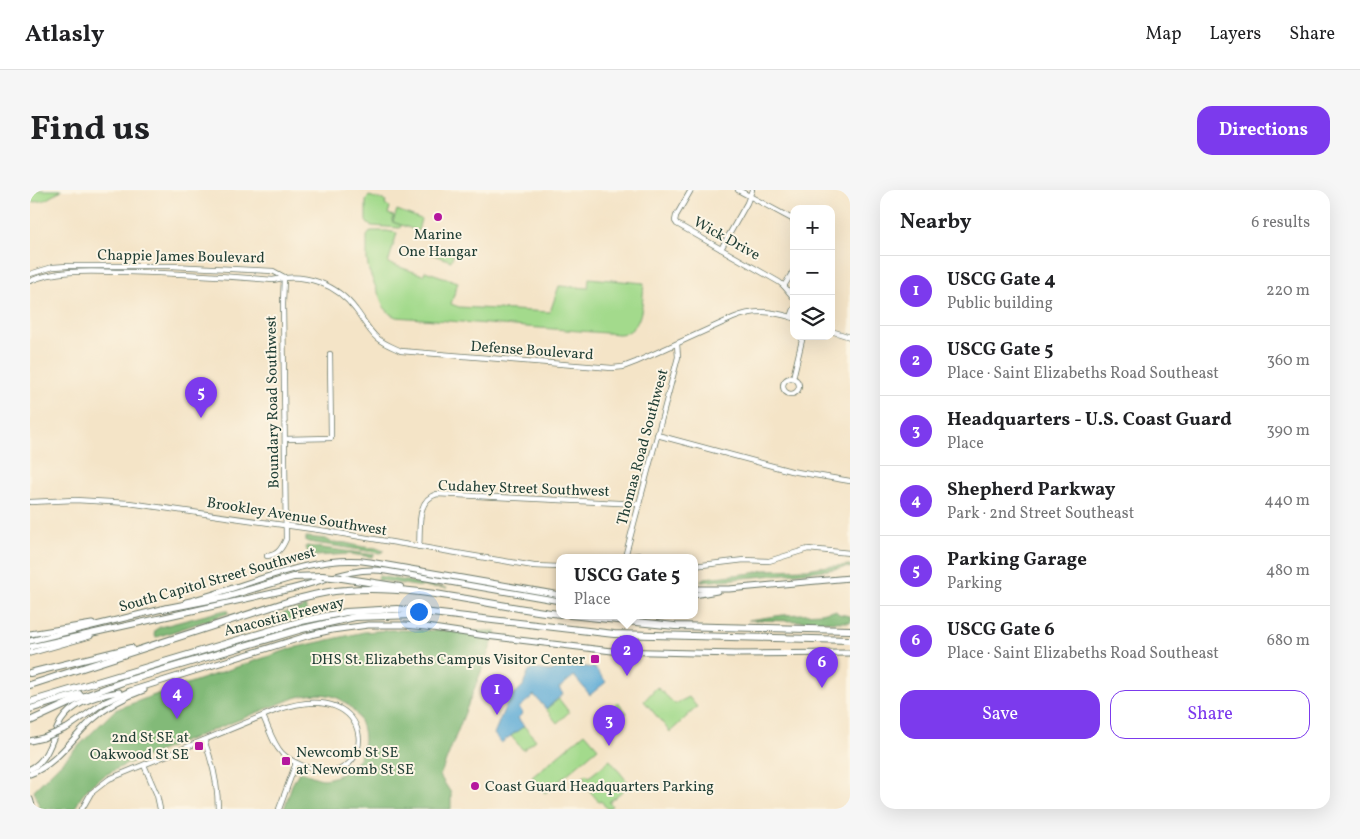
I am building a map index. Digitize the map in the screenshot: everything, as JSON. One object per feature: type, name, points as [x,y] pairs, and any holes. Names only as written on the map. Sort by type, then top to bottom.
[{"type":"highway","points":[[163,609],[226,597],[293,577],[322,576],[556,612]]},
{"type":"highway","name":"Anacostia Freeway","points":[[30,686],[296,599],[347,590],[376,589],[413,592],[556,612]]},
{"type":"highway","name":"Anacostia Freeway","points":[[30,702],[288,625],[332,615],[368,610],[397,609],[614,634],[850,640]]},
{"type":"highway","points":[[30,709],[283,634],[334,621],[363,616],[396,614],[471,618]]},
{"type":"highway","points":[[609,619],[675,626],[850,630]]},
{"type":"highway","points":[[30,673],[178,637]]},
{"type":"highway","points":[[30,721],[82,697],[123,682]]},
{"type":"main road","name":"South Capitol Street Southwest","points":[[30,641],[163,609],[303,566],[340,560],[370,562],[556,594]]},
{"type":"main road","points":[[30,647],[297,588],[350,572],[366,570],[386,571],[556,600]]},
{"type":"main road","points":[[698,594],[730,589],[850,578]]},
{"type":"main road","points":[[698,589],[730,589]]},
{"type":"main road","points":[[30,634],[105,622]]},
{"type":"main road","points":[[30,769],[44,757],[61,721],[73,708],[94,699],[130,691],[304,637],[354,627],[382,624],[412,625],[612,651],[736,654],[850,653]]},
{"type":"main road","points":[[30,653],[95,635],[116,627]]},
{"type":"main road","points":[[30,774],[48,764],[108,707],[172,678]]},
{"type":"main road","points":[[30,741],[67,728],[103,703],[130,691]]},
{"type":"main road","points":[[30,799],[33,809]]},
{"type":"street","name":"Wick Drive","points":[[691,190],[675,221],[680,226],[784,286],[792,295]]},
{"type":"street","points":[[738,190],[790,218]]},
{"type":"street","points":[[720,249],[747,203],[752,190]]},
{"type":"street","name":"Chappie James Boulevard","points":[[30,274],[53,267],[171,266],[274,271],[284,277]]},
{"type":"street","name":"Chappie James Boulevard","points":[[30,281],[55,272],[188,274],[273,280],[284,277]]},
{"type":"street","points":[[784,286],[790,276]]},
{"type":"street","name":"Defense Boulevard","points":[[284,277],[311,280],[335,290],[352,305],[370,331],[379,340],[408,353],[614,368],[636,362],[748,312],[765,311],[790,317]]},
{"type":"street","name":"Boundary Road Southwest","points":[[268,556],[283,548],[286,539],[284,277]]},
{"type":"street","points":[[835,331],[850,337]]},
{"type":"street","points":[[793,378],[803,340]]},
{"type":"street","name":"Thomas Road Southwest","points":[[625,554],[678,357],[677,344]]},
{"type":"street","points":[[285,439],[331,438],[330,354]]},
{"type":"street","points":[[657,435],[791,471],[850,481]]},
{"type":"street","name":"Cudahey Street Southwest","points":[[419,547],[422,507],[427,499],[437,494],[639,504]]},
{"type":"street","name":"Brookley Avenue Southwest","points":[[30,502],[67,500],[120,502],[326,531],[528,565],[556,567]]},
{"type":"street","points":[[698,566],[744,560],[768,561],[808,549],[850,553]]},
{"type":"street","points":[[82,809],[87,798],[99,785],[109,779],[263,716],[298,704],[322,703],[333,705],[348,714],[357,728],[359,743],[353,758],[345,767],[329,772],[314,769],[287,759],[280,752],[263,716]]},
{"type":"street","points":[[204,740],[214,768],[218,790],[218,809]]},
{"type":"street","points":[[279,809],[296,763]]},
{"type":"street","points":[[144,765],[157,796],[160,809]]},
{"type":"green space","points":[[30,190],[62,190],[45,200],[30,203]]},
{"type":"green space","points":[[369,196],[386,201],[385,205],[390,207],[388,214],[394,216],[392,222],[401,225],[400,228],[368,224],[366,221],[366,201]]},
{"type":"green space","points":[[397,210],[421,219],[418,231],[393,222]]},
{"type":"green space","points":[[371,231],[397,233],[388,263],[423,275],[425,271],[458,282],[451,304],[459,307],[550,312],[559,286],[588,288],[589,278],[644,283],[640,315],[633,328],[619,334],[396,317],[390,314],[384,307],[369,271],[367,236]]},
{"type":"green space","points":[[434,246],[454,253],[451,261],[431,254]]},
{"type":"green space","points":[[306,537],[326,539],[331,542],[376,548],[384,551],[380,553],[309,542],[306,541]]},
{"type":"green space","points":[[305,547],[375,555],[372,557],[350,554],[315,556],[310,555]]},
{"type":"green space","points":[[850,565],[850,568],[700,581],[704,578],[753,573],[764,570],[808,569]]},
{"type":"green space","points":[[379,576],[447,588],[416,586],[378,580]]},
{"type":"green space","points":[[304,606],[306,611],[303,616],[268,627],[264,624],[265,621],[296,609],[301,609]]},
{"type":"green space","points":[[228,610],[229,613],[157,637],[154,636],[155,630],[160,627]]},
{"type":"green space","points":[[830,611],[850,616],[850,622],[748,620],[783,615]]},
{"type":"green space","points":[[391,630],[497,631],[440,776],[451,793],[451,809],[284,809],[292,785],[299,772],[322,779],[332,777],[343,773],[354,764],[361,754],[364,742],[363,730],[351,707],[341,700],[320,694],[294,698],[127,764],[96,781],[84,793],[75,809],[40,809],[34,790],[115,710],[293,648],[364,632]]},
{"type":"green space","points":[[657,687],[675,704],[689,697],[697,707],[670,732],[644,701]]},
{"type":"green space","points":[[559,699],[569,712],[557,723],[546,709]]},
{"type":"green space","points":[[618,702],[627,713],[606,730],[597,720]]},
{"type":"green space","points":[[524,726],[536,740],[523,750],[511,736]]},
{"type":"green space","points":[[585,733],[598,748],[545,793],[532,777]]},
{"type":"green space","points":[[610,760],[630,785],[609,802],[612,806],[607,809],[583,783],[586,781],[583,777],[586,774],[589,777]]},
{"type":"water","points":[[567,665],[595,668],[606,682],[590,695],[574,676],[559,688],[563,694],[546,709],[534,695],[519,708],[523,713],[518,718],[524,726],[501,743],[494,734],[505,707],[511,697],[523,686],[528,672],[534,669],[550,671]]},
{"type":"place","name":"Marine One Hangar","points":[[438,217]]},
{"type":"place","name":"Parking Garage","points":[[201,418]]},
{"type":"place","name":"DHS St. Elizabeths Campus Visitor Center","points":[[595,659]]},
{"type":"place","name":"USCG Gate 5","points":[[627,676]]},
{"type":"place","name":"USCG Gate 6","points":[[822,688]]},
{"type":"place","name":"USCG Gate 4","points":[[497,715]]},
{"type":"place","name":"Shepherd Parkway","points":[[177,719]]},
{"type":"place","name":"2nd St SE at Oakwood St SE","points":[[199,746]]},
{"type":"place","name":"Headquarters - U.S. Coast Guard","points":[[609,746]]},
{"type":"place","name":"Newcomb St SE at Newcomb St SE","points":[[286,761]]},
{"type":"place","name":"Coast Guard Headquarters Parking","points":[[475,786]]}]
